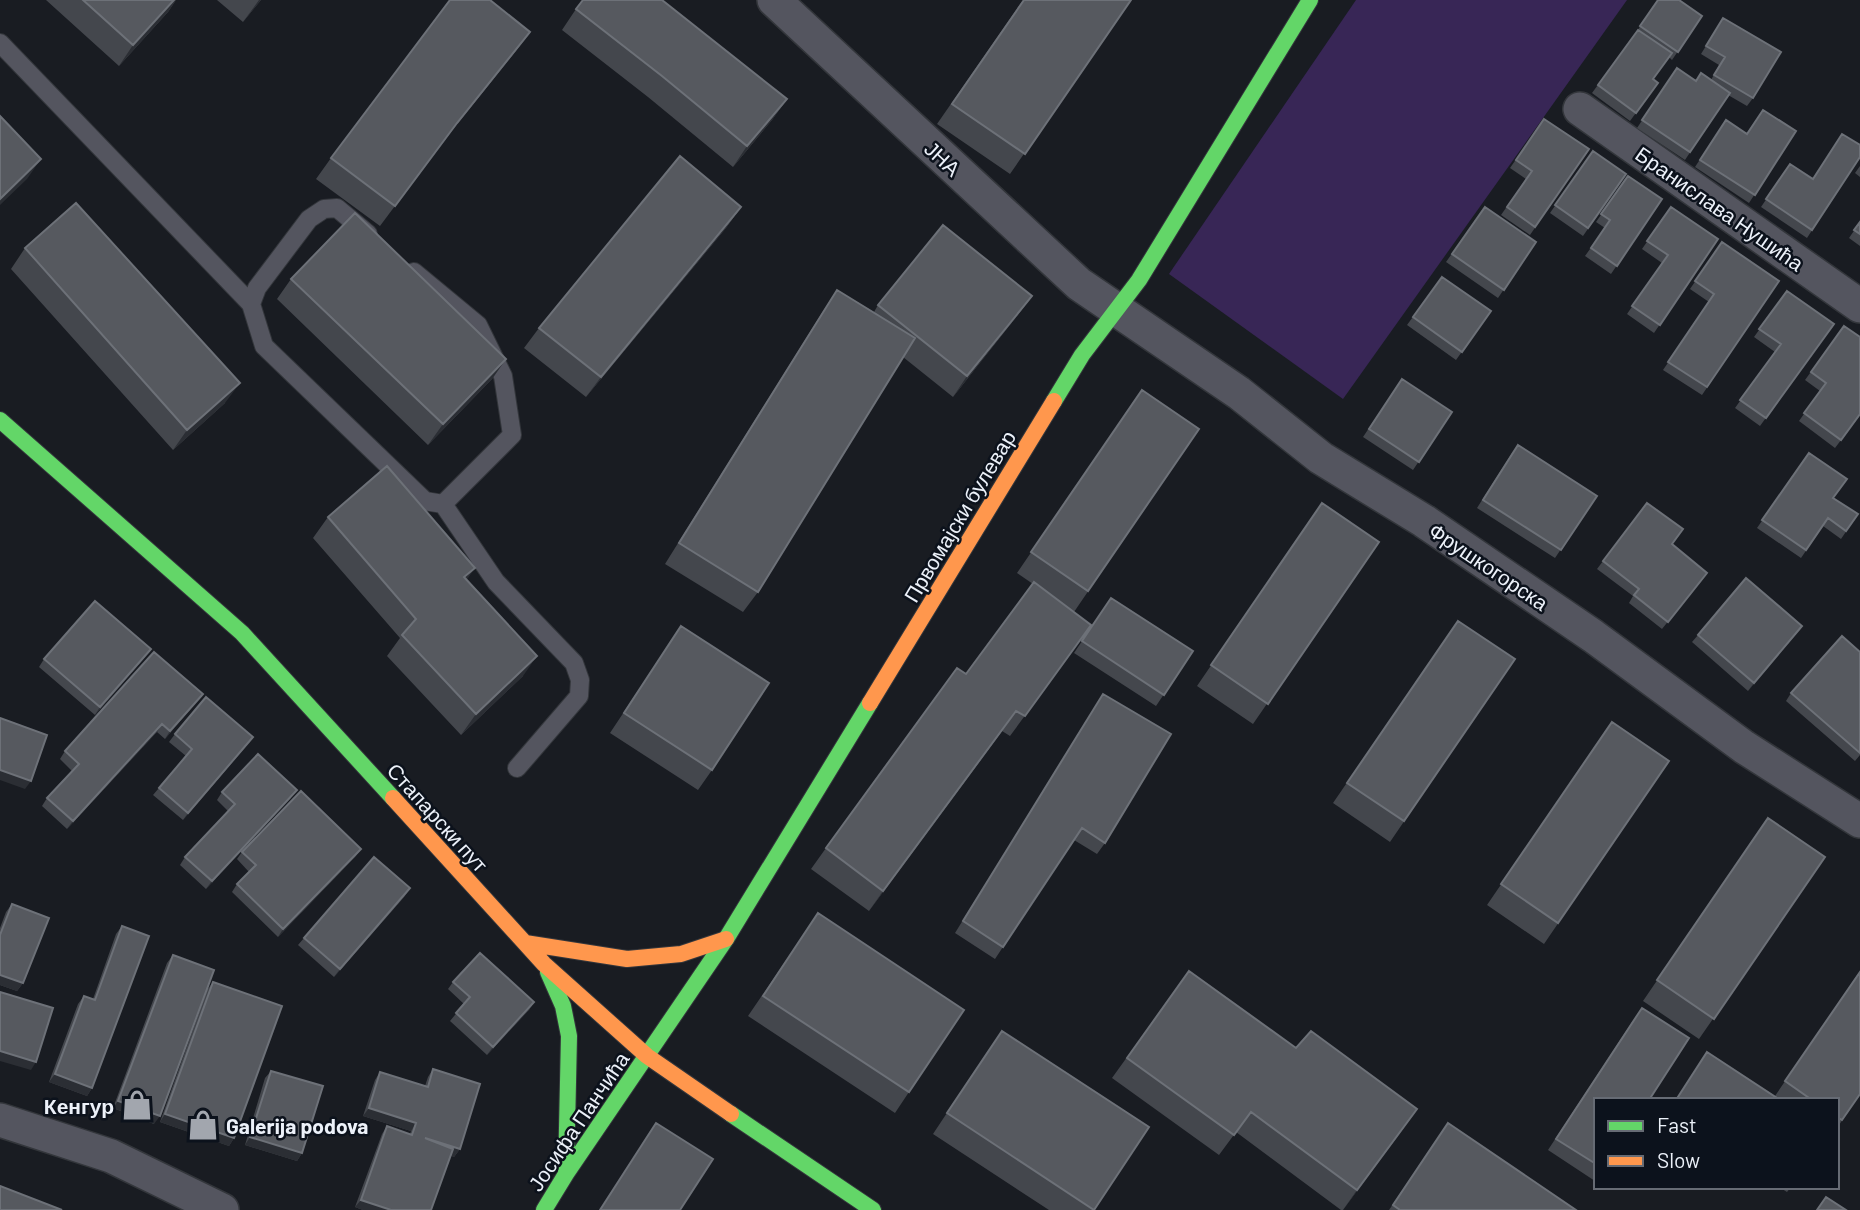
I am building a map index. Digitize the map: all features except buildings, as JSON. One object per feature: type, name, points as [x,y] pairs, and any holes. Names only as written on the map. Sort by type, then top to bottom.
[{"type":"main road","name":"Првомајски булевар","points":[[647,1056],[726,939],[1082,355],[1139,280],[1310,0]]},
{"type":"main road","name":"Стапарски пут","points":[[4,432],[242,633],[544,964],[647,1056],[873,1210]]},
{"type":"main road","points":[[525,943],[627,959],[681,954],[726,939]]},
{"type":"main road","points":[[544,964],[564,1006],[569,1035],[566,1174]]},
{"type":"main road","name":"Јосифа Панчића","points":[[544,1210],[647,1056]]},
{"type":"street","name":"ЈНА","points":[[774,0],[809,12],[1079,284],[1117,310]]},
{"type":"street","name":"Бранислава Нушића","points":[[1580,109],[1860,306]]},
{"type":"street","name":"Фрушкогорска","points":[[1117,310],[1239,393],[1321,458],[1424,521],[1593,636],[1744,747],[1860,821]]},
{"type":"street","points":[[0,1120],[111,1156],[222,1210]]},
{"type":"lane","points":[[0,43],[251,304],[264,346],[425,501],[443,504],[496,582],[573,663],[580,680],[579,696],[517,768]]},
{"type":"lane","points":[[251,304],[257,288],[309,219],[324,209],[337,208],[377,242]]},
{"type":"lane","points":[[397,258],[478,325],[503,376],[512,435],[443,504]]},
{"type":"shaded area","points":[[1356,0],[1627,0],[1343,399],[1169,274]]},
{"type":"traffic: fast","points":[[1054,401],[1082,355],[1139,280],[1310,0]]},
{"type":"traffic: fast","points":[[0,420],[242,633],[393,798]]},
{"type":"traffic: fast","points":[[544,1210],[726,939],[870,703]]},
{"type":"traffic: fast","points":[[548,972],[563,1006],[569,1036],[566,1174]]},
{"type":"traffic: fast","points":[[731,1114],[873,1210]]},
{"type":"traffic: slow","points":[[870,703],[1054,401]]},
{"type":"traffic: slow","points":[[393,798],[544,964],[647,1056],[731,1114]]},
{"type":"traffic: slow","points":[[525,943],[627,959],[681,954],[726,939]]},
{"type":"place","name":"Кенгур","points":[[137,1105]]},
{"type":"place","name":"Galerija podova","points":[[203,1125]]}]
